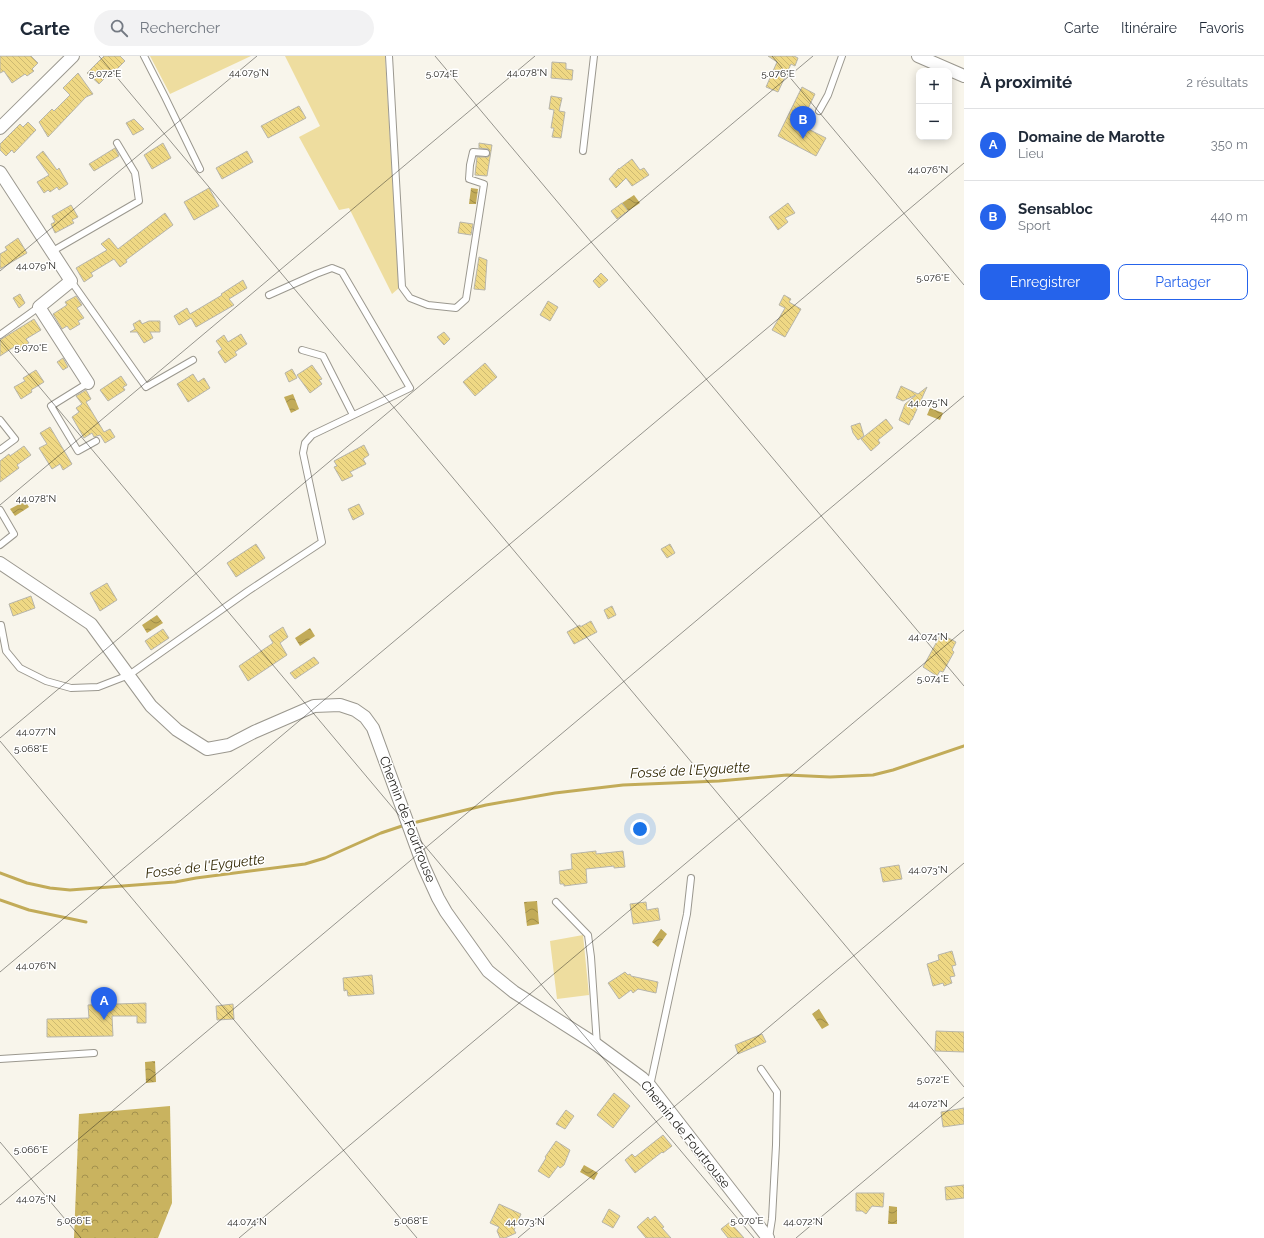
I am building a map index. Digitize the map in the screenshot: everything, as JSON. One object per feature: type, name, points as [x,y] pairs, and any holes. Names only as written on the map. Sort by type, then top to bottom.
[{"type":"street","points":[[0,128],[73,56]]},
{"type":"street","points":[[918,56],[964,76]]},
{"type":"street","points":[[0,172],[71,281],[39,307],[88,383]]},
{"type":"street","name":"Chemin de Fourtrouse","points":[[0,563],[91,624],[151,706],[177,730],[207,749],[229,746],[254,732],[314,706],[340,705],[356,710],[365,717],[373,728],[423,865],[446,912],[488,971],[514,992],[597,1045],[642,1078],[650,1086],[768,1238]]},
{"type":"lane","points":[[144,56],[200,169]]},
{"type":"lane","points":[[389,56],[402,287],[410,298],[428,304],[456,308],[466,299],[484,184],[469,179],[470,165],[473,152],[486,153]]},
{"type":"lane","points":[[583,151],[594,56]]},
{"type":"lane","points":[[820,112],[828,95],[842,56]]},
{"type":"lane","points":[[51,252],[139,201],[135,173],[117,142]]},
{"type":"lane","points":[[1,625],[6,651],[20,668],[46,681],[72,688],[98,687],[129,676],[248,590],[322,542],[303,453],[305,443],[312,435],[410,388],[342,272],[332,268],[269,295]]},
{"type":"lane","points":[[71,281],[146,387],[193,360]]},
{"type":"lane","points":[[0,335],[39,307]]},
{"type":"lane","points":[[302,350],[323,356],[353,415]]},
{"type":"lane","points":[[88,383],[51,406],[78,451],[96,441]]},
{"type":"lane","points":[[0,420],[15,439],[0,450]]},
{"type":"lane","points":[[0,510],[14,534],[0,545]]},
{"type":"lane","points":[[650,1086],[687,914],[691,878]]},
{"type":"lane","points":[[556,902],[588,935],[597,1045]]},
{"type":"lane","points":[[0,1059],[94,1053]]},
{"type":"lane","points":[[761,1069],[777,1092],[772,1219],[768,1238]]},
{"type":"shaded area","points":[[150,56],[251,56],[170,94]]},
{"type":"shaded area","points":[[285,56],[385,56],[399,288],[392,294],[349,208],[339,210],[299,137],[320,126]]},
{"type":"shaded area","points":[[583,935],[589,995],[557,999],[550,941]]},
{"type":"green space","points":[[170,1106],[172,1203],[158,1238],[74,1238],[79,1114]]},
{"type":"water","points":[[471,188],[478,189],[476,204],[469,204]]},
{"type":"water","points":[[634,195],[640,203],[628,211],[622,203]]},
{"type":"water","points":[[293,394],[299,409],[291,413],[284,397]]},
{"type":"water","points":[[930,408],[943,413],[940,420],[927,415]]},
{"type":"water","points":[[25,501],[29,507],[15,516],[10,509]]},
{"type":"water","points":[[157,615],[163,623],[147,633],[142,625]]},
{"type":"water","points":[[310,628],[315,636],[300,646],[295,638]]},
{"type":"water","points":[[537,901],[539,924],[527,926],[524,902]]},
{"type":"water","points":[[661,929],[667,934],[658,947],[652,942]]},
{"type":"water","points":[[819,1009],[829,1025],[822,1029],[812,1014]]},
{"type":"water","points":[[155,1061],[156,1082],[146,1083],[145,1062]]},
{"type":"water","points":[[584,1165],[598,1173],[594,1180],[580,1172]]},
{"type":"water","points":[[889,1206],[897,1207],[897,1224],[888,1224]]},
{"type":"building","points":[[0,56],[31,56],[38,63],[32,69],[34,71],[27,76],[25,74],[12,83],[4,71],[0,73]]},
{"type":"building","points":[[104,56],[120,56],[125,61],[116,70],[114,69],[99,84],[87,73]]},
{"type":"building","points":[[768,56],[794,56],[798,58],[795,66],[791,64],[778,92],[766,87],[777,62]]},
{"type":"building","points":[[552,62],[566,63],[566,69],[573,70],[572,80],[551,78]]},
{"type":"building","points":[[78,73],[93,94],[86,97],[48,137],[39,122],[52,109],[54,111],[70,95],[63,88]]},
{"type":"building","points":[[802,87],[815,94],[800,125],[826,138],[816,156],[778,136]]},
{"type":"building","points":[[551,96],[562,98],[559,111],[565,112],[561,138],[552,137],[554,128],[551,128],[554,110],[549,109]]},
{"type":"building","points":[[299,106],[306,118],[268,138],[261,126]]},
{"type":"building","points":[[134,119],[144,129],[133,135],[126,123]]},
{"type":"building","points":[[28,122],[36,130],[14,153],[12,150],[6,156],[0,150],[0,144],[20,124],[23,127]]},
{"type":"building","points":[[163,143],[171,158],[152,169],[144,155]]},
{"type":"building","points":[[479,143],[492,145],[487,176],[475,175],[477,157],[488,157],[490,154],[488,149],[479,148]]},
{"type":"building","points":[[115,148],[119,156],[94,171],[89,164]]},
{"type":"building","points":[[43,151],[57,170],[59,168],[68,184],[59,190],[57,187],[50,192],[48,190],[44,193],[37,182],[49,175],[36,157]]},
{"type":"building","points":[[247,151],[253,162],[222,179],[216,168]]},
{"type":"building","points":[[632,159],[640,170],[644,168],[649,175],[632,186],[626,178],[616,188],[609,179],[619,168]]},
{"type":"building","points":[[209,188],[219,206],[194,220],[184,202]]},
{"type":"building","points":[[622,203],[628,211],[617,219],[611,211]]},
{"type":"building","points":[[788,203],[795,213],[785,218],[788,222],[778,230],[769,217]]},
{"type":"building","points":[[71,205],[78,217],[72,220],[74,223],[55,233],[51,224],[55,222],[52,216]]},
{"type":"building","points":[[165,213],[173,225],[126,260],[127,262],[120,267],[114,259],[91,273],[93,276],[84,282],[76,268],[107,250],[101,244],[109,238],[118,249]]},
{"type":"building","points":[[460,222],[473,224],[471,235],[458,233]]},
{"type":"building","points":[[18,238],[27,253],[0,269],[0,254],[7,250],[5,247]]},
{"type":"building","points":[[479,257],[487,260],[485,290],[474,289]]},
{"type":"building","points":[[601,273],[608,280],[599,288],[593,281]]},
{"type":"building","points":[[243,280],[247,288],[229,299],[234,305],[196,327],[191,318],[179,325],[174,316],[187,308],[190,314],[222,295],[221,294]]},
{"type":"building","points":[[20,294],[25,303],[19,308],[13,298]]},
{"type":"building","points":[[784,295],[791,299],[789,302],[801,309],[785,337],[772,330],[785,308],[779,305]]},
{"type":"building","points":[[76,296],[82,305],[77,308],[84,318],[78,321],[80,324],[70,330],[67,326],[62,329],[53,314],[67,305],[65,302]]},
{"type":"building","points":[[548,301],[558,307],[550,321],[540,315]]},
{"type":"building","points":[[34,319],[41,330],[26,339],[29,343],[19,349],[17,345],[0,356],[0,340]]},
{"type":"building","points":[[140,320],[142,324],[149,321],[160,321],[160,332],[150,332],[153,338],[144,343],[137,332],[130,332],[135,329],[133,324]]},
{"type":"building","points":[[444,332],[450,339],[444,345],[437,337]]},
{"type":"building","points":[[241,334],[247,344],[235,352],[237,355],[225,363],[218,352],[222,349],[216,341],[224,335],[228,342]]},
{"type":"building","points":[[63,358],[68,367],[63,370],[57,362]]},
{"type":"building","points":[[485,363],[497,377],[475,396],[463,382]]},
{"type":"building","points":[[312,365],[322,379],[319,380],[322,384],[310,393],[297,375]]},
{"type":"building","points":[[292,369],[297,378],[289,382],[285,373]]},
{"type":"building","points":[[36,370],[44,382],[31,390],[32,392],[21,399],[14,387],[25,381],[23,378]]},
{"type":"building","points":[[193,374],[198,382],[204,378],[210,388],[188,402],[177,384]]},
{"type":"building","points":[[121,376],[127,385],[123,387],[125,390],[108,401],[100,390]]},
{"type":"building","points":[[901,386],[918,394],[927,387],[909,425],[899,420],[905,404],[916,395],[903,401],[896,398]]},
{"type":"building","points":[[86,390],[91,399],[86,402],[104,432],[110,429],[115,437],[105,443],[100,435],[94,437],[92,433],[84,438],[72,417],[79,412],[76,408],[82,404],[76,396]]},
{"type":"building","points":[[886,419],[893,428],[878,440],[880,443],[871,451],[861,439]]},
{"type":"building","points":[[860,423],[864,436],[858,440],[853,433],[851,426]]},
{"type":"building","points":[[50,427],[72,464],[63,470],[60,464],[52,469],[39,448],[47,444],[40,433]]},
{"type":"building","points":[[364,445],[369,455],[363,459],[366,464],[350,472],[353,476],[342,481],[334,467],[337,466],[334,461]]},
{"type":"building","points":[[24,446],[31,455],[17,465],[19,468],[0,482],[0,461]]},
{"type":"building","points":[[359,504],[364,514],[353,520],[348,509]]},
{"type":"building","points":[[256,544],[265,558],[236,577],[227,563]]},
{"type":"building","points":[[670,544],[675,553],[667,558],[661,549]]},
{"type":"building","points":[[107,583],[117,600],[100,611],[90,593]]},
{"type":"building","points":[[31,596],[35,608],[13,616],[9,604]]},
{"type":"building","points":[[612,606],[616,615],[608,619],[604,610]]},
{"type":"building","points":[[591,621],[597,632],[574,644],[567,632]]},
{"type":"building","points":[[283,627],[288,637],[280,643],[287,655],[248,681],[239,666],[273,643],[269,636]]},
{"type":"building","points":[[163,629],[169,638],[151,650],[145,641]]},
{"type":"building","points":[[941,634],[956,642],[952,650],[954,652],[943,672],[940,671],[937,676],[923,667]]},
{"type":"building","points":[[314,657],[319,663],[295,679],[290,673]]},
{"type":"building","points":[[596,851],[596,854],[623,851],[625,867],[614,868],[614,866],[586,869],[587,883],[564,886],[564,884],[560,884],[559,871],[572,869],[571,854]]},
{"type":"building","points":[[899,865],[902,879],[883,882],[880,868]]},
{"type":"building","points":[[646,902],[647,910],[658,908],[660,920],[633,924],[630,904]]},
{"type":"building","points":[[952,951],[956,965],[952,966],[955,976],[950,977],[952,983],[944,986],[943,983],[933,986],[927,964],[939,960],[938,955]]},
{"type":"building","points":[[625,972],[631,976],[658,982],[656,993],[638,989],[633,993],[631,990],[619,999],[608,983]]},
{"type":"building","points":[[372,975],[374,994],[348,996],[347,990],[344,991],[343,978]]},
{"type":"building","points":[[146,1003],[146,1023],[137,1023],[137,1016],[112,1016],[113,1036],[47,1037],[47,1019],[89,1018],[88,1005]]},
{"type":"building","points":[[233,1004],[234,1019],[217,1020],[216,1006]]},
{"type":"building","points":[[936,1031],[964,1032],[964,1052],[935,1051]]},
{"type":"building","points":[[762,1034],[766,1042],[738,1054],[735,1045]]},
{"type":"building","points":[[614,1093],[630,1106],[613,1128],[597,1115]]},
{"type":"building","points":[[964,1108],[964,1124],[943,1127],[941,1112]]},
{"type":"building","points":[[566,1110],[574,1116],[565,1129],[556,1124]]},
{"type":"building","points":[[663,1135],[672,1146],[635,1173],[625,1160],[632,1154],[635,1157]]},
{"type":"building","points":[[556,1141],[570,1150],[564,1165],[560,1168],[558,1166],[549,1178],[538,1171],[546,1158],[545,1157]]},
{"type":"building","points":[[964,1185],[964,1198],[946,1200],[945,1187]]},
{"type":"building","points":[[856,1193],[884,1193],[883,1207],[872,1206],[866,1214],[862,1211],[856,1211]]},
{"type":"building","points":[[499,1204],[521,1214],[514,1230],[516,1233],[505,1238],[500,1238],[497,1231],[499,1227],[490,1223]]},
{"type":"building","points":[[609,1209],[620,1216],[613,1228],[602,1222]]},
{"type":"building","points":[[655,1216],[664,1227],[662,1228],[671,1238],[646,1238],[637,1227],[648,1217],[650,1220]]},
{"type":"building","points":[[730,1222],[744,1238],[728,1238],[721,1229]]},
{"type":"waterway","name":"Fossé de l'Eyguette","points":[[417,822],[486,805],[555,793],[623,785],[719,781],[787,775],[830,777],[873,775],[893,770],[964,746]]},
{"type":"waterway","name":"Fossé de l'Eyguette","points":[[0,873],[27,883],[50,888],[70,890],[175,882],[305,864],[325,858],[381,833],[405,825]]},
{"type":"waterway","points":[[0,900],[29,910],[86,922]]},
{"type":"place","name":"Sensabloc","points":[[803,139]]},
{"type":"place","name":"Domaine de Marotte","points":[[104,1020]]}]
